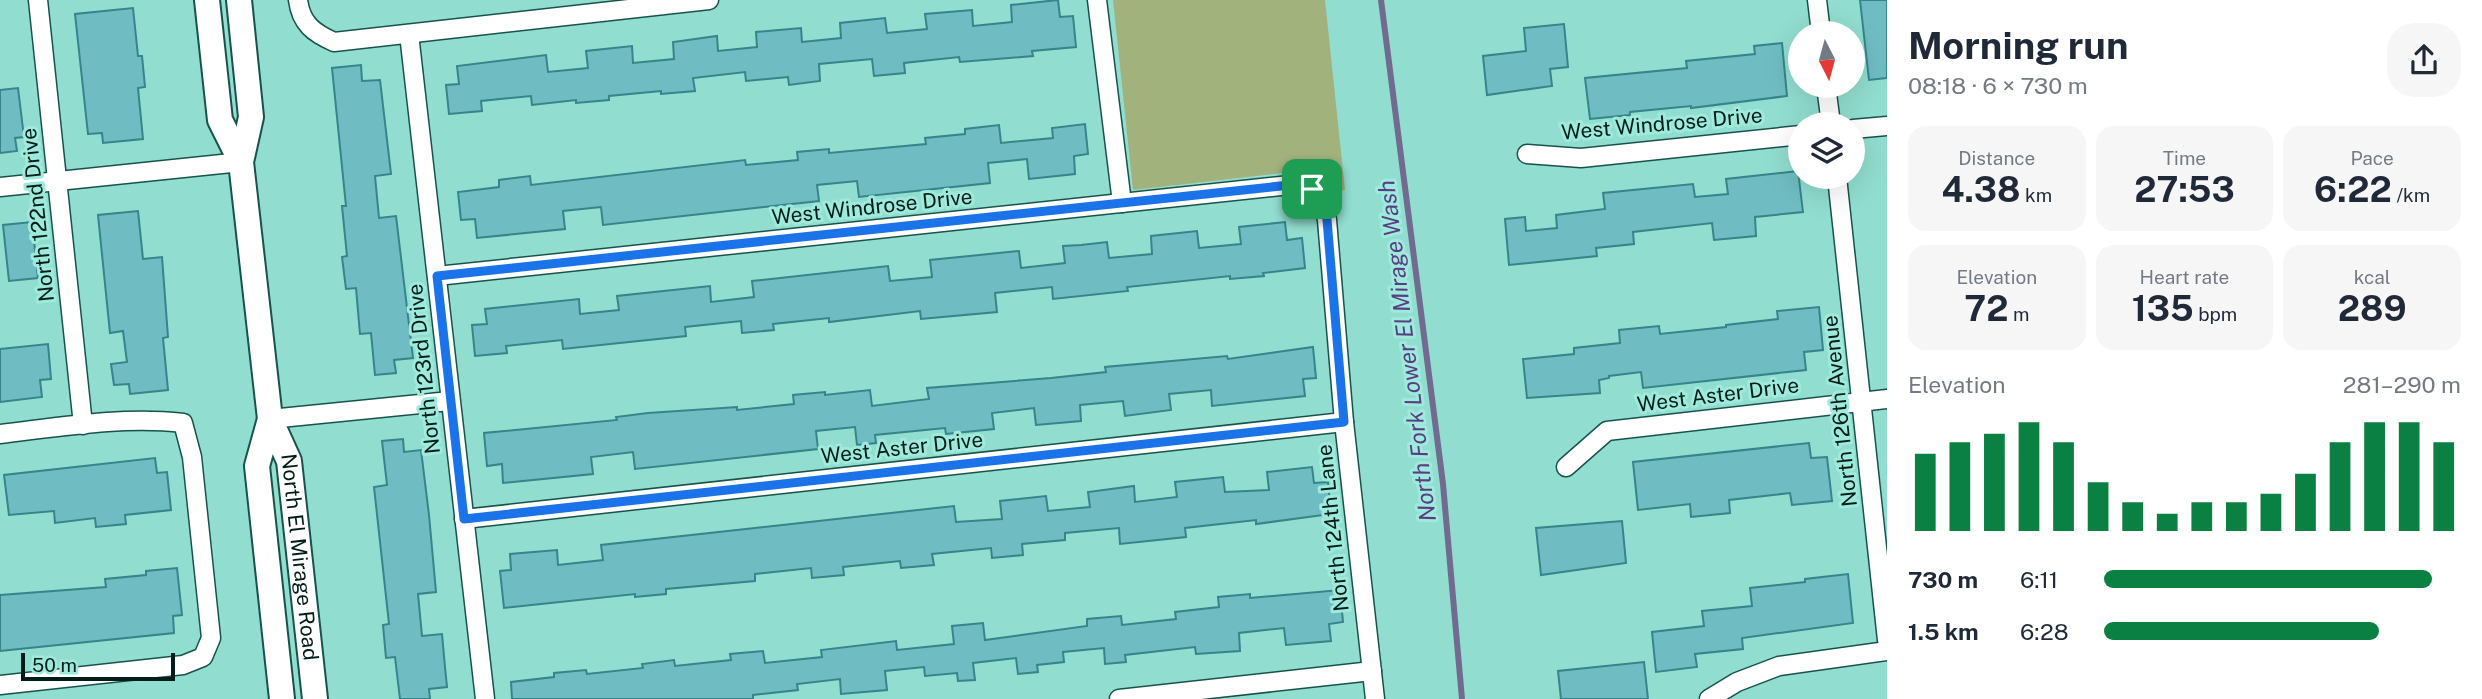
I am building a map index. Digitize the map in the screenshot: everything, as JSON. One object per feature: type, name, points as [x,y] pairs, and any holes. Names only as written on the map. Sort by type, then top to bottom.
[{"type":"main road","name":"North El Mirage Road","points":[[207,0],[220,120],[241,162]]},
{"type":"main road","name":"North El Mirage Road","points":[[239,0],[251,117],[241,162],[270,419],[289,461],[316,699]]},
{"type":"main road","name":"North El Mirage Road","points":[[270,419],[257,466],[282,699]]},
{"type":"street","name":"North 122nd Drive","points":[[38,0],[83,425]]},
{"type":"street","points":[[299,5],[314,33],[334,42],[709,0]]},
{"type":"street","points":[[1097,0],[1122,204]]},
{"type":"street","points":[[1817,0],[1820,21]]},
{"type":"street","name":"North 123rd Drive","points":[[409,34],[485,699]]},
{"type":"street","points":[[1865,129],[1887,126]]},
{"type":"street","name":"West Windrose Drive","points":[[1527,154],[1581,158],[1788,136]]},
{"type":"street","points":[[0,187],[241,162]]},
{"type":"street","name":"West Windrose Drive","points":[[437,276],[1290,185],[1312,189]]},
{"type":"street","name":"North 124th Lane","points":[[1312,189],[1323,203],[1327,220],[1344,422],[1376,699]]},
{"type":"street","name":"North 126th Avenue","points":[[1838,189],[1887,640]]},
{"type":"street","name":"West Aster Drive","points":[[1566,467],[1608,431],[1887,399]]},
{"type":"street","points":[[270,419],[450,401]]},
{"type":"street","points":[[0,434],[159,420],[183,423],[192,457],[211,638],[203,657],[183,664],[0,685]]},
{"type":"street","name":"West Aster Drive","points":[[464,519],[1344,422]]},
{"type":"street","points":[[1709,699],[1737,682],[1779,666],[1887,651]]},
{"type":"street","points":[[1119,699],[1372,671]]},
{"type":"green space","points":[[1113,0],[1325,0],[1345,190],[1332,191],[1316,180],[1292,172],[1133,190]]},
{"type":"building","points":[[1058,0],[1060,17],[1073,16],[1076,47],[1032,51],[1033,56],[960,62],[959,57],[904,63],[905,73],[874,76],[872,59],[819,64],[820,81],[789,85],[788,77],[746,81],[745,72],[693,78],[695,91],[661,94],[661,91],[609,96],[609,100],[576,103],[576,100],[532,105],[531,96],[481,101],[482,111],[449,114],[446,85],[459,84],[457,66],[546,55],[548,72],[588,68],[586,51],[632,46],[633,63],[674,59],[673,42],[717,36],[718,51],[757,47],[756,32],[801,28],[802,42],[841,38],[840,23],[885,18],[887,33],[927,29],[925,14],[972,10],[973,26],[1012,22],[1011,5]]},
{"type":"building","points":[[1860,0],[1887,0],[1887,78],[1869,80],[1866,21],[1862,21]]},
{"type":"building","points":[[133,8],[138,56],[142,56],[145,87],[138,88],[143,139],[103,143],[102,133],[88,134],[75,14]]},
{"type":"building","points":[[1564,24],[1568,67],[1550,69],[1552,86],[1487,95],[1483,56],[1526,51],[1524,28]]},
{"type":"building","points":[[1782,43],[1787,96],[1691,108],[1630,112],[1630,115],[1590,119],[1585,78],[1687,68],[1686,61],[1755,54],[1754,46]]},
{"type":"building","points":[[361,65],[362,81],[380,80],[391,174],[375,176],[379,218],[396,216],[413,358],[394,360],[396,373],[375,375],[371,333],[360,334],[356,288],[346,289],[342,257],[347,256],[342,206],[346,206],[332,68]]},
{"type":"building","points":[[18,88],[24,137],[15,138],[17,151],[0,153],[0,90]]},
{"type":"building","points":[[1085,124],[1088,154],[1074,156],[1075,174],[1029,179],[1027,159],[988,163],[990,183],[859,197],[857,181],[817,185],[819,201],[603,225],[601,207],[563,211],[565,229],[477,238],[475,219],[461,220],[458,192],[499,187],[499,180],[530,176],[531,185],[745,160],[746,165],[798,160],[797,152],[829,149],[829,153],[926,144],[925,138],[965,134],[965,129],[999,125],[1001,143],[1053,138],[1052,128]]},
{"type":"building","points":[[1788,172],[1788,189],[1800,189],[1803,212],[1755,217],[1756,236],[1714,240],[1712,223],[1633,232],[1634,244],[1596,248],[1597,256],[1509,265],[1505,219],[1525,217],[1526,231],[1557,228],[1556,215],[1605,209],[1603,193],[1693,184],[1695,197],[1728,194],[1726,179]]},
{"type":"building","points":[[138,211],[143,259],[162,257],[168,337],[163,338],[168,390],[130,394],[129,384],[114,385],[111,364],[127,362],[123,331],[110,333],[98,215]]},
{"type":"building","points":[[32,222],[38,278],[9,281],[3,225]]},
{"type":"building","points":[[1285,222],[1287,240],[1302,238],[1305,268],[1263,273],[1264,276],[1230,279],[1230,276],[1127,287],[1128,291],[1053,299],[1052,287],[995,293],[997,312],[921,319],[920,311],[829,322],[829,318],[773,324],[774,330],[742,333],[741,321],[685,327],[686,336],[563,349],[562,340],[506,346],[507,353],[475,356],[472,325],[487,324],[485,309],[579,299],[580,314],[619,310],[617,296],[710,286],[711,302],[754,297],[752,281],[888,266],[890,281],[932,277],[930,260],[1019,251],[1021,268],[1065,263],[1063,246],[1107,242],[1109,258],[1152,254],[1151,236],[1197,231],[1199,248],[1241,244],[1239,227]]},
{"type":"building","points":[[1819,307],[1823,350],[1804,352],[1806,370],[1643,388],[1641,372],[1599,380],[1600,393],[1527,398],[1523,359],[1574,354],[1574,348],[1620,343],[1619,330],[1659,326],[1660,334],[1726,327],[1778,319],[1777,311]]},
{"type":"building","points":[[48,344],[51,379],[40,380],[42,397],[0,402],[0,349]]},
{"type":"building","points":[[1313,347],[1316,378],[1303,379],[1305,396],[1212,406],[1211,390],[1169,394],[1171,410],[1125,416],[1123,401],[1080,405],[1081,421],[1036,425],[1034,408],[992,413],[994,429],[946,434],[945,428],[875,435],[876,443],[857,445],[855,427],[816,431],[818,449],[635,469],[633,452],[591,457],[593,474],[503,483],[502,464],[487,466],[484,433],[617,420],[616,417],[648,413],[737,407],[737,410],[794,404],[793,395],[825,392],[825,395],[870,390],[872,406],[929,399],[927,388],[1051,378],[1106,372],[1105,367],[1227,356],[1228,359]]},
{"type":"building","points":[[403,439],[404,452],[421,450],[429,515],[436,592],[418,594],[422,636],[442,634],[447,687],[429,689],[430,699],[400,699],[395,657],[386,658],[383,625],[389,624],[374,487],[387,485],[382,441]]},
{"type":"building","points":[[1809,443],[1811,458],[1827,457],[1832,501],[1792,505],[1790,493],[1729,500],[1730,513],[1691,517],[1690,504],[1638,510],[1633,462]]},
{"type":"building","points":[[155,458],[157,473],[167,472],[171,510],[125,515],[126,524],[96,527],[95,518],[55,523],[54,511],[9,515],[4,475]]},
{"type":"building","points":[[1312,467],[1314,483],[1328,482],[1331,514],[1256,524],[1256,520],[1185,528],[1186,537],[1120,544],[1119,528],[1065,533],[1065,540],[1022,544],[1023,555],[992,558],[991,548],[932,554],[934,565],[901,568],[900,561],[843,567],[844,575],[812,578],[811,568],[755,574],[755,581],[666,589],[666,594],[635,597],[635,594],[504,608],[500,571],[511,570],[510,554],[557,550],[558,565],[603,560],[601,545],[954,506],[956,522],[1002,519],[1000,501],[1046,496],[1048,511],[1090,507],[1088,492],[1134,486],[1135,502],[1177,497],[1175,482],[1223,477],[1225,492],[1269,490],[1267,472]]},
{"type":"building","points":[[1622,521],[1626,563],[1541,575],[1536,528]]},
{"type":"building","points":[[177,568],[182,615],[173,616],[174,633],[0,651],[0,595],[106,587],[105,579],[146,575],[146,571]]},
{"type":"building","points":[[1848,574],[1853,623],[1742,638],[1743,649],[1695,654],[1697,667],[1656,672],[1652,632],[1704,626],[1702,611],[1752,606],[1750,588]]},
{"type":"building","points":[[1340,590],[1343,622],[1329,624],[1331,641],[1286,645],[1284,628],[1239,633],[1240,651],[1196,654],[1195,647],[1125,655],[1126,662],[1105,664],[1104,648],[1063,652],[1064,662],[1037,665],[1038,672],[1018,674],[1016,658],[973,663],[975,680],[958,681],[957,673],[925,676],[924,667],[885,671],[887,690],[841,694],[840,679],[797,684],[798,690],[753,695],[753,699],[512,699],[511,682],[554,677],[554,673],[586,670],[587,674],[643,668],[642,664],[674,660],[675,666],[731,660],[730,654],[763,651],[765,663],[822,657],[821,650],[896,641],[897,650],[954,644],[952,626],[983,623],[985,640],[1087,626],[1087,619],[1121,616],[1122,625],[1176,619],[1175,612],[1219,607],[1218,597],[1250,594],[1250,598]]},
{"type":"building","points":[[1644,662],[1648,699],[1561,699],[1558,671]]},
{"type":"waterway","name":"North Fork Lower El Mirage Wash","points":[[1381,0],[1443,484],[1462,699]]},
{"type":"route","points":[[1290,185],[1312,189],[1323,203],[1327,220],[1344,422],[464,519],[437,276],[1290,185]]}]
